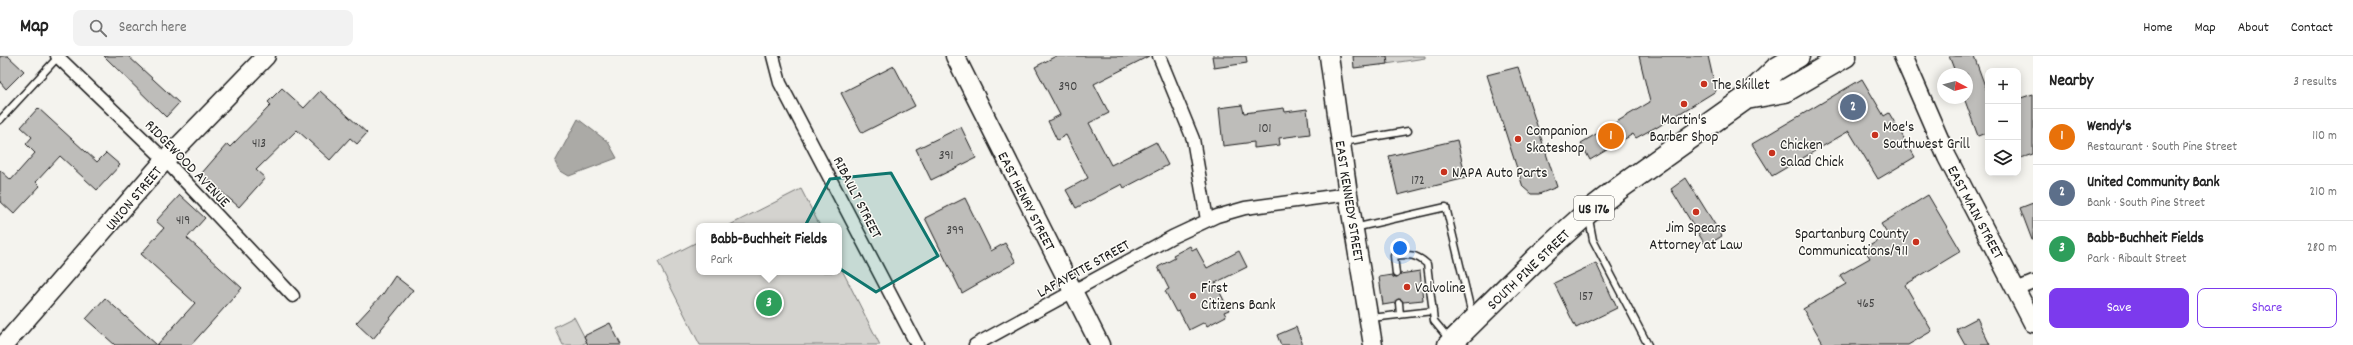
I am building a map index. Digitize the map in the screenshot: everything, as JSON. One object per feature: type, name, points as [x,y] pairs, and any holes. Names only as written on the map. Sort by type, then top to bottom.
[{"type":"highway","name":"SOUTH PINE STREET","points":[[1450,343],[1543,252],[1587,213],[1622,186],[1746,98],[1776,69],[1798,56]]},
{"type":"highway","name":"SOUTH PINE STREET","points":[[1746,98],[1785,91],[1845,56]]},
{"type":"main road","name":"UNION STREET","points":[[3,345],[165,160],[266,56]]},
{"type":"main road","name":"EAST HENRY STREET","points":[[955,56],[1100,345]]},
{"type":"main road","name":"EAST KENNEDY STREET","points":[[1329,56],[1348,194],[1373,345]]},
{"type":"main road","name":"EAST MAIN STREET","points":[[1903,56],[1947,157],[2033,323]]},
{"type":"street","name":"RIDGEWOOD AVENUE","points":[[58,56],[165,160],[293,296]]},
{"type":"street","points":[[1159,56],[1193,139],[1207,220]]},
{"type":"street","name":"RIBAULT STREET","points":[[774,60],[780,83],[917,345]]},
{"type":"street","name":"LAFAYETTE STREET","points":[[975,345],[1207,220],[1245,208],[1348,194]]},
{"type":"street","points":[[2016,289],[2033,282]]},
{"type":"lane","points":[[0,120],[58,56]]},
{"type":"lane","points":[[1341,142],[1408,131]]},
{"type":"lane","points":[[1354,228],[1446,207],[1474,320]]},
{"type":"lane","points":[[1587,213],[1593,240],[1648,345]]},
{"type":"lane","points":[[1396,274],[1394,256],[1409,254],[1418,256],[1427,264],[1434,321],[1450,343]]},
{"type":"lane","points":[[1399,303],[1400,315]]},
{"type":"lane","points":[[1369,319],[1433,311]]},
{"type":"highlighted area","points":[[891,173],[938,256],[876,292],[797,241],[830,179]]},
{"type":"shaded area","points":[[1379,56],[1425,56],[1425,58],[1380,65]]},
{"type":"shaded area","points":[[578,119],[608,142],[617,158],[569,176],[559,170],[555,162]]},
{"type":"shaded area","points":[[801,189],[818,223],[734,223]]},
{"type":"shaded area","points":[[696,243],[696,275],[842,275],[842,270],[880,345],[700,345],[658,262]]},
{"type":"shaded area","points":[[574,317],[587,342],[581,345],[563,345],[554,327]]},
{"type":"building","points":[[0,56],[8,56],[24,71],[6,89],[0,82]]},
{"type":"building","points":[[104,56],[128,56],[179,103],[166,117]]},
{"type":"building","points":[[1056,56],[1149,56],[1094,84],[1109,113],[1089,123],[1111,165],[1156,142],[1168,165],[1124,188],[1122,184],[1076,208],[1066,190],[1088,178],[1066,135],[1057,140],[1048,121],[1060,115],[1035,67]]},
{"type":"building","points":[[1212,56],[1246,56],[1247,63],[1214,68]]},
{"type":"building","points":[[1353,56],[1387,56],[1388,64],[1354,68]]},
{"type":"building","points":[[1639,56],[1708,56],[1716,91],[1656,128],[1636,138],[1633,134],[1590,160],[1581,143],[1650,102]]},
{"type":"building","points":[[1949,56],[1974,56],[1985,86],[1985,133],[1978,136],[1966,104],[1973,104],[1973,68],[1954,68]]},
{"type":"building","points":[[894,66],[915,106],[862,133],[841,93]]},
{"type":"building","points":[[1518,67],[1557,187],[1539,194],[1531,194],[1523,187],[1487,75]]},
{"type":"building","points":[[1862,79],[1884,116],[1889,113],[1915,157],[1878,179],[1849,131],[1772,176],[1752,144]]},
{"type":"building","points":[[282,88],[304,108],[320,91],[367,133],[357,144],[350,138],[330,160],[297,130],[256,170],[265,178],[239,207],[201,174],[227,144],[230,147],[271,105],[268,102]]},
{"type":"building","points":[[2033,94],[2033,154],[2021,158],[2021,104],[2021,98]]},
{"type":"building","points":[[1242,105],[1244,113],[1284,108],[1285,112],[1307,109],[1310,134],[1279,138],[1280,145],[1254,148],[1254,142],[1223,146],[1219,108]]},
{"type":"building","points":[[38,108],[97,162],[106,153],[120,165],[97,190],[60,156],[36,182],[40,186],[14,214],[0,201],[0,170],[11,180],[35,153],[26,144],[32,137],[21,127]]},
{"type":"building","points":[[961,127],[976,158],[931,180],[916,149]]},
{"type":"building","points":[[1457,140],[1466,178],[1398,195],[1389,156]]},
{"type":"building","name":"Jim Spears Attorney at Law","points":[[1686,178],[1722,236],[1706,246],[1671,189]]},
{"type":"building","points":[[180,195],[205,218],[187,238],[242,288],[191,345],[157,345],[195,303],[141,254],[164,228],[156,221]]},
{"type":"building","points":[[1928,195],[1961,251],[1905,285],[1932,331],[1908,345],[1824,345],[1803,309],[1846,284],[1840,275],[1870,258],[1864,249],[1888,235],[1881,224]]},
{"type":"building","points":[[965,198],[991,251],[1005,243],[1016,262],[962,293],[925,218]]},
{"type":"building","points":[[2033,203],[2033,240],[2032,240],[2020,208]]},
{"type":"building","points":[[1190,246],[1192,250],[1196,248],[1207,268],[1239,251],[1247,267],[1215,283],[1229,310],[1224,312],[1226,316],[1207,326],[1205,322],[1189,330],[1179,311],[1176,312],[1165,291],[1169,289],[1158,267],[1175,258],[1173,255]]},
{"type":"building","points":[[1596,263],[1617,308],[1576,328],[1554,283]]},
{"type":"building","points":[[1420,271],[1423,300],[1403,302],[1398,299],[1395,303],[1383,305],[1379,277],[1392,275],[1397,278],[1400,274]]},
{"type":"building","points":[[395,276],[413,290],[373,339],[356,323],[383,294]]},
{"type":"building","points":[[105,298],[157,345],[115,345],[86,319]]},
{"type":"building","points":[[1977,318],[1990,345],[1965,345],[1956,329]]},
{"type":"building","points":[[610,323],[621,345],[588,345],[584,336]]},
{"type":"building","points":[[1296,327],[1303,345],[1281,345],[1277,335]]},
{"type":"place","name":"The Skillet","points":[[1704,84]]},
{"type":"place","name":"Martin's Barber Shop","points":[[1684,104]]},
{"type":"place","name":"United Community Bank","points":[[1853,107]]},
{"type":"place","name":"Moe's Southwest Grill","points":[[1875,135]]},
{"type":"place","name":"Wendy's","points":[[1611,136]]},
{"type":"place","name":"Companion Skateshop","points":[[1518,139]]},
{"type":"place","name":"Chicken Salad Chick","points":[[1772,153]]},
{"type":"place","name":"NAPA Auto Parts","points":[[1444,172]]},
{"type":"place","name":"Jim Spears Attorney at Law","points":[[1696,212]]},
{"type":"place","name":"Spartanburg County Communications/911","points":[[1916,242]]},
{"type":"place","name":"Valvoline","points":[[1407,287]]},
{"type":"place","name":"First Citizens Bank","points":[[1193,296]]},
{"type":"place","name":"Babb-Buchheit Fields","points":[[769,303]]}]
